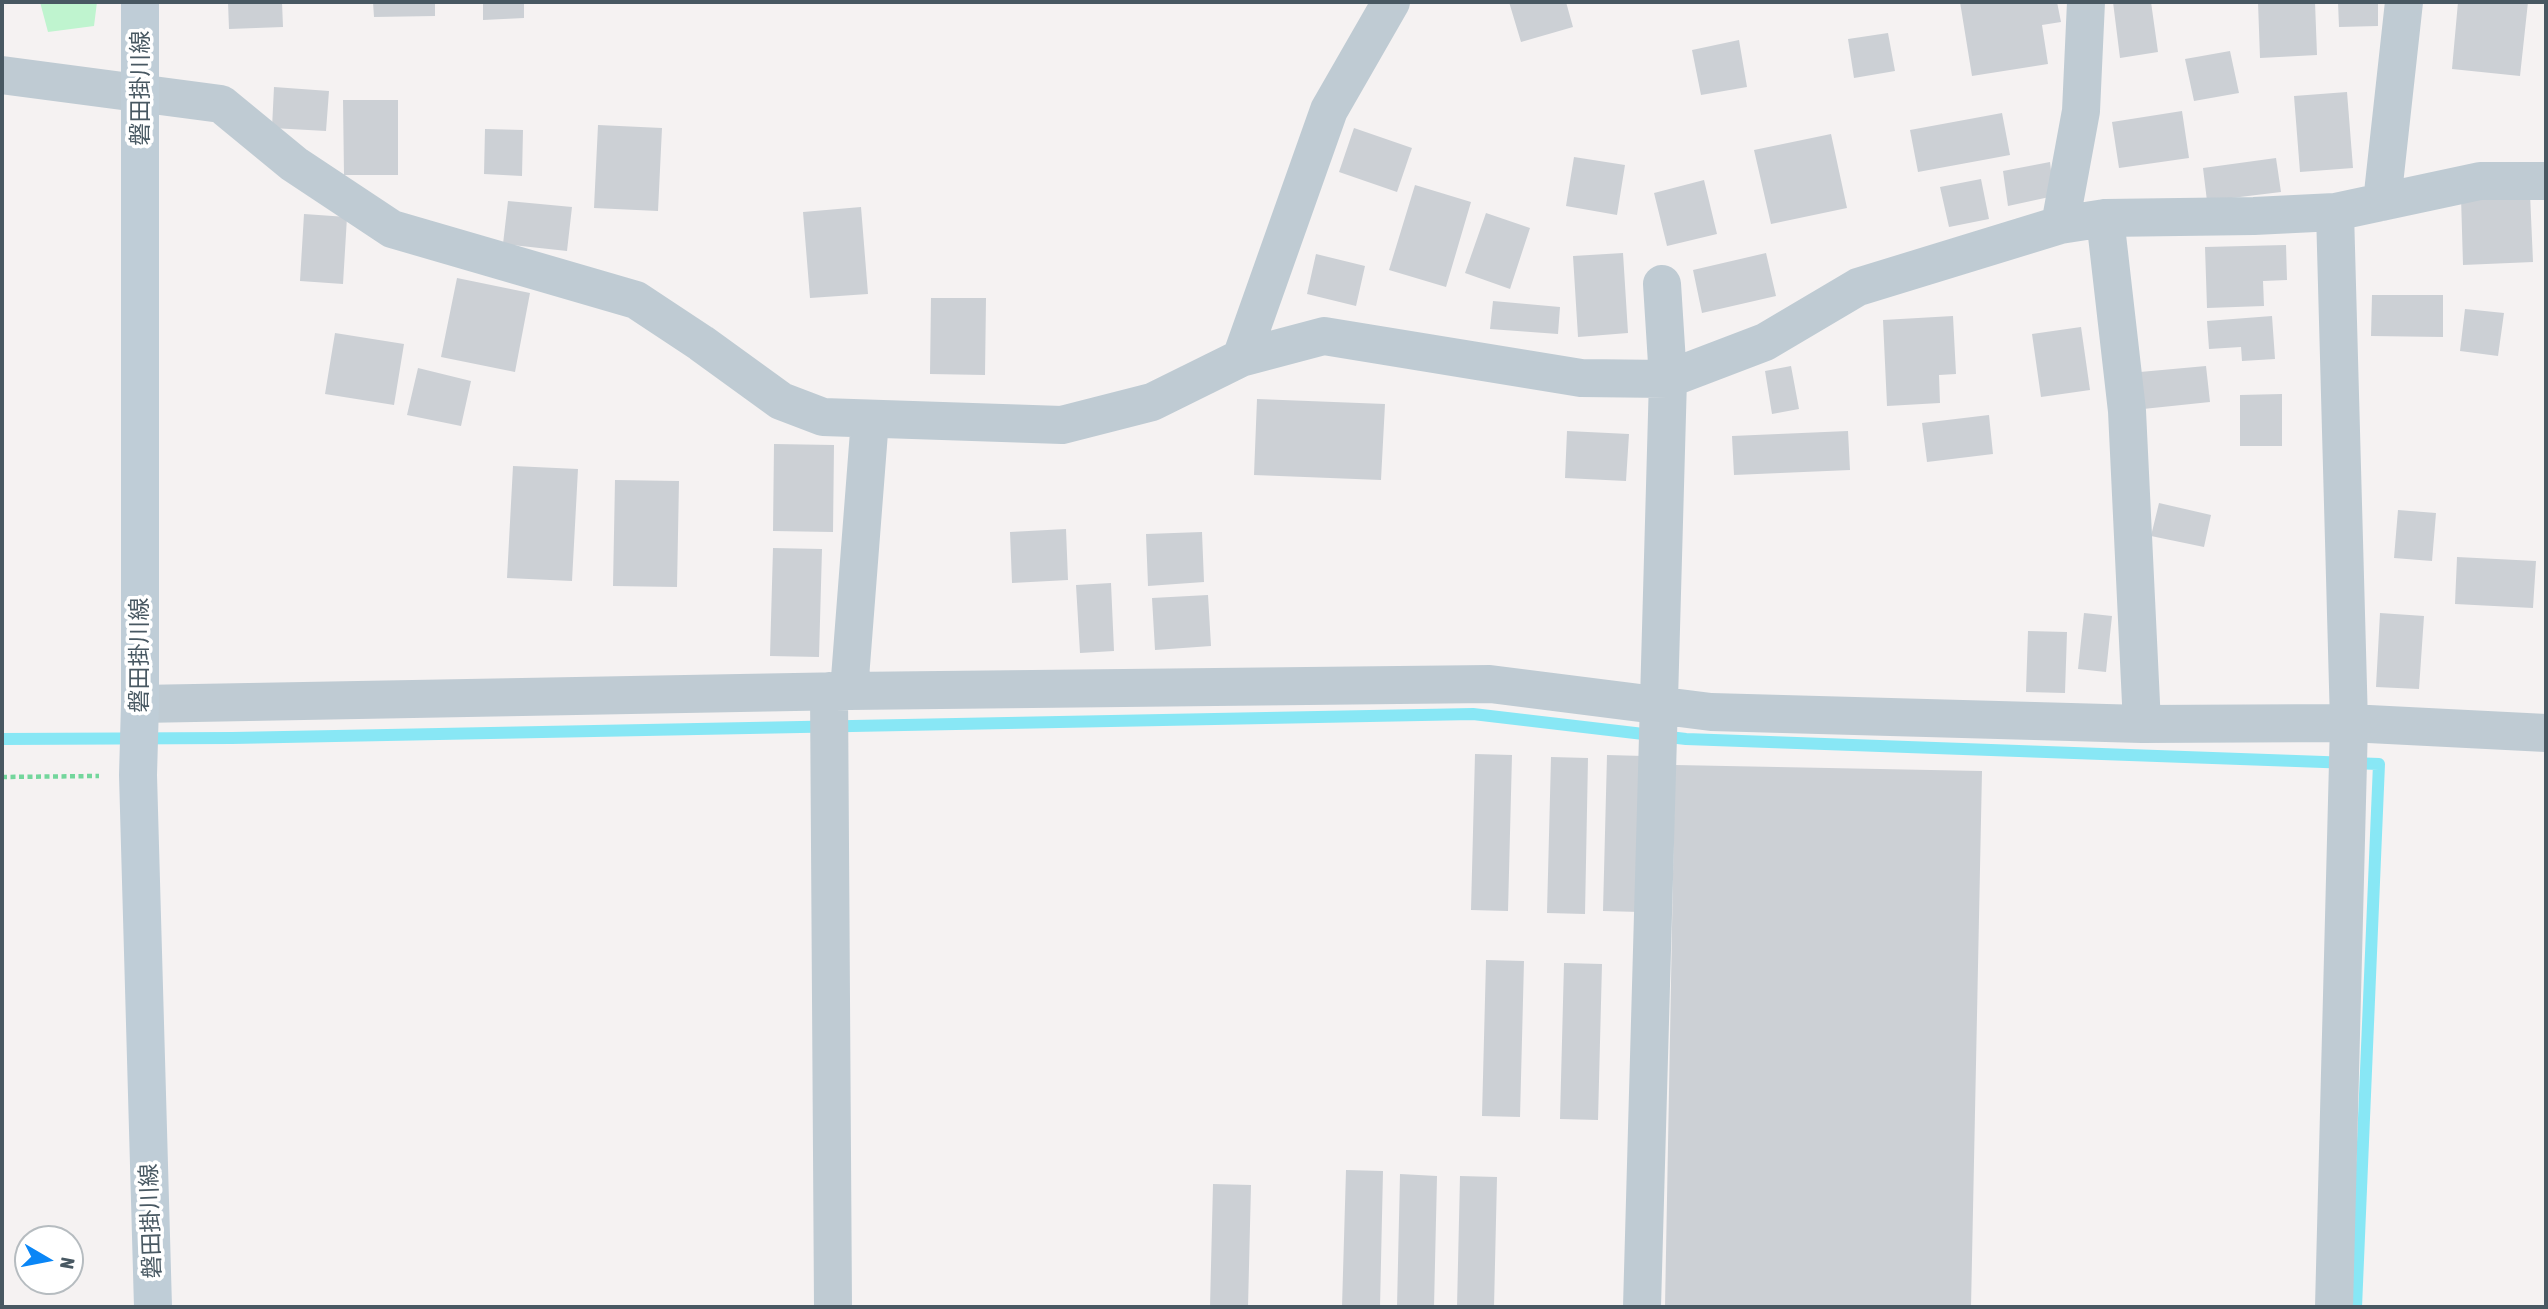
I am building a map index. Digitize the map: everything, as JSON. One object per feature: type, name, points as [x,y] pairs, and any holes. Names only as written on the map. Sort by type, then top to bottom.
[{"type":"main road","name":"磐田掛川線","points":[[140,2],[142,95],[138,775],[153,1307]]},
{"type":"street","points":[[1241,358],[1329,110],[1391,2]]},
{"type":"street","points":[[2060,225],[2081,110],[2086,2]]},
{"type":"street","points":[[2382,202],[2404,2]]},
{"type":"street","points":[[2,75],[221,104],[294,164],[392,229],[636,300],[781,401],[823,417],[870,419],[1062,425],[1152,402],[1241,358],[1324,336],[1581,378],[1668,379],[1765,342],[1858,287],[2060,225],[2105,218],[2335,212],[2480,181],[2546,181]]},
{"type":"street","points":[[2334,1307],[2349,723],[2335,212]]},
{"type":"street","points":[[2105,218],[2127,411],[2142,724]]},
{"type":"street","points":[[1642,1307],[1668,379],[1662,284]]},
{"type":"street","points":[[833,1307],[839,691],[870,419]]},
{"type":"street","points":[[140,704],[839,691],[1490,684],[1711,712],[2142,724],[2349,723],[2546,733]]},
{"type":"path","points":[[2,777],[138,775]]},
{"type":"green space","points":[[40,2],[97,2],[94,26],[48,32]]},
{"type":"building","points":[[228,2],[282,2],[283,27],[229,29]]},
{"type":"building","points":[[373,2],[435,2],[435,16],[374,17]]},
{"type":"building","points":[[483,2],[524,2],[524,18],[483,20]]},
{"type":"building","points":[[1509,2],[1566,2],[1573,27],[1521,42]]},
{"type":"building","points":[[1960,2],[2057,2],[2061,22],[2042,25],[2048,64],[1972,76]]},
{"type":"building","points":[[2113,2],[2151,2],[2158,52],[2120,58]]},
{"type":"building","points":[[2258,2],[2315,2],[2317,55],[2260,58]]},
{"type":"building","points":[[2338,2],[2378,2],[2378,26],[2339,27]]},
{"type":"building","points":[[2458,2],[2528,2],[2520,76],[2452,69]]},
{"type":"building","points":[[1888,33],[1895,71],[1854,78],[1848,39]]},
{"type":"building","points":[[1739,40],[1747,87],[1701,95],[1692,50]]},
{"type":"building","points":[[2230,51],[2239,93],[2194,101],[2185,59]]},
{"type":"building","points":[[274,87],[329,91],[326,131],[272,128]]},
{"type":"building","points":[[2347,92],[2353,168],[2300,172],[2294,96]]},
{"type":"building","points":[[343,100],[398,100],[398,175],[344,175]]},
{"type":"building","points":[[2182,111],[2189,158],[2119,168],[2112,122]]},
{"type":"building","points":[[2002,113],[2010,155],[1918,172],[1910,130]]},
{"type":"building","points":[[598,125],[662,128],[658,211],[594,208]]},
{"type":"building","points":[[1354,128],[1412,148],[1397,192],[1339,172]]},
{"type":"building","points":[[485,129],[523,130],[522,176],[484,174]]},
{"type":"building","points":[[1831,134],[1847,208],[1771,224],[1754,150]]},
{"type":"building","points":[[1574,157],[1625,165],[1617,215],[1566,206]]},
{"type":"building","points":[[2276,158],[2281,192],[2207,201],[2203,168]]},
{"type":"building","points":[[2050,162],[2054,196],[2008,206],[2003,171]]},
{"type":"building","points":[[1981,179],[1989,219],[1949,227],[1940,187]]},
{"type":"building","points":[[1704,180],[1717,234],[1667,246],[1654,193]]},
{"type":"building","points":[[1415,185],[1471,202],[1446,287],[1389,270]]},
{"type":"building","points":[[2530,194],[2533,262],[2463,265],[2461,197]]},
{"type":"building","points":[[508,201],[572,207],[567,251],[503,244]]},
{"type":"building","points":[[861,207],[868,294],[810,298],[803,212]]},
{"type":"building","points":[[1486,213],[1530,228],[1510,289],[1465,273]]},
{"type":"building","points":[[304,214],[347,217],[343,284],[300,281]]},
{"type":"building","points":[[2286,245],[2287,280],[2263,281],[2264,306],[2207,308],[2205,247]]},
{"type":"building","points":[[1623,253],[1628,333],[1578,337],[1573,256]]},
{"type":"building","points":[[1766,253],[1776,296],[1702,313],[1693,270]]},
{"type":"building","points":[[1316,254],[1365,266],[1356,306],[1307,294]]},
{"type":"building","points":[[457,278],[530,293],[515,372],[441,357]]},
{"type":"building","points":[[2372,295],[2443,295],[2443,337],[2371,336]]},
{"type":"building","points":[[931,298],[986,298],[985,375],[930,374]]},
{"type":"building","points":[[1493,301],[1560,307],[1558,334],[1490,329]]},
{"type":"building","points":[[2465,309],[2504,313],[2498,356],[2460,351]]},
{"type":"building","points":[[1953,316],[1956,374],[1939,375],[1940,403],[1887,406],[1883,320]]},
{"type":"building","points":[[2272,316],[2275,359],[2242,361],[2241,347],[2209,349],[2207,321]]},
{"type":"building","points":[[2081,327],[2090,390],[2041,397],[2032,334]]},
{"type":"building","points":[[335,333],[404,344],[394,405],[325,394]]},
{"type":"building","points":[[1791,366],[1799,409],[1772,414],[1765,371]]},
{"type":"building","points":[[2206,366],[2210,402],[2143,409],[2140,372]]},
{"type":"building","points":[[418,368],[471,381],[461,426],[407,415]]},
{"type":"building","points":[[2282,394],[2282,446],[2240,446],[2240,395]]},
{"type":"building","points":[[1257,399],[1385,404],[1381,480],[1254,475]]},
{"type":"building","points":[[1989,415],[1993,454],[1927,462],[1922,423]]},
{"type":"building","points":[[1567,431],[1629,434],[1626,481],[1565,478]]},
{"type":"building","points":[[1848,431],[1850,470],[1734,475],[1732,436]]},
{"type":"building","points":[[774,444],[834,445],[833,532],[773,531]]},
{"type":"building","points":[[513,466],[578,469],[572,581],[507,578]]},
{"type":"building","points":[[615,480],[679,481],[677,587],[613,586]]},
{"type":"building","points":[[2159,503],[2211,515],[2204,547],[2151,536]]},
{"type":"building","points":[[2398,510],[2436,513],[2432,561],[2394,558]]},
{"type":"building","points":[[1066,529],[1068,580],[1012,583],[1010,532]]},
{"type":"building","points":[[1202,532],[1204,582],[1148,586],[1146,534]]},
{"type":"building","points":[[773,548],[822,549],[819,657],[770,656]]},
{"type":"building","points":[[2457,557],[2536,561],[2533,608],[2455,604]]},
{"type":"building","points":[[1111,583],[1114,651],[1080,653],[1076,585]]},
{"type":"building","points":[[1208,595],[1211,646],[1155,650],[1152,598]]},
{"type":"building","points":[[2084,613],[2112,616],[2106,672],[2078,669]]},
{"type":"building","points":[[2380,613],[2424,616],[2419,689],[2376,687]]},
{"type":"building","points":[[2028,631],[2067,632],[2065,693],[2026,692]]},
{"type":"building","points":[[1475,754],[1512,755],[1508,911],[1471,910]]},
{"type":"building","points":[[1607,755],[1644,756],[1640,912],[1603,911]]},
{"type":"building","points":[[1551,757],[1588,758],[1585,914],[1547,913]]},
{"type":"building","points":[[1675,765],[1982,771],[1971,1307],[1665,1307]]},
{"type":"building","points":[[1486,960],[1524,961],[1520,1117],[1482,1116]]},
{"type":"building","points":[[1564,963],[1602,964],[1598,1120],[1560,1119]]},
{"type":"building","points":[[1346,1170],[1383,1171],[1380,1307],[1342,1307]]},
{"type":"building","points":[[1400,1174],[1437,1176],[1434,1307],[1397,1307]]},
{"type":"building","points":[[1460,1176],[1497,1177],[1494,1307],[1457,1307]]},
{"type":"building","points":[[1213,1184],[1251,1185],[1248,1307],[1210,1307]]},
{"type":"waterway","points":[[2,739],[232,738],[1473,714],[1686,739],[2379,764],[2356,1307]]}]
